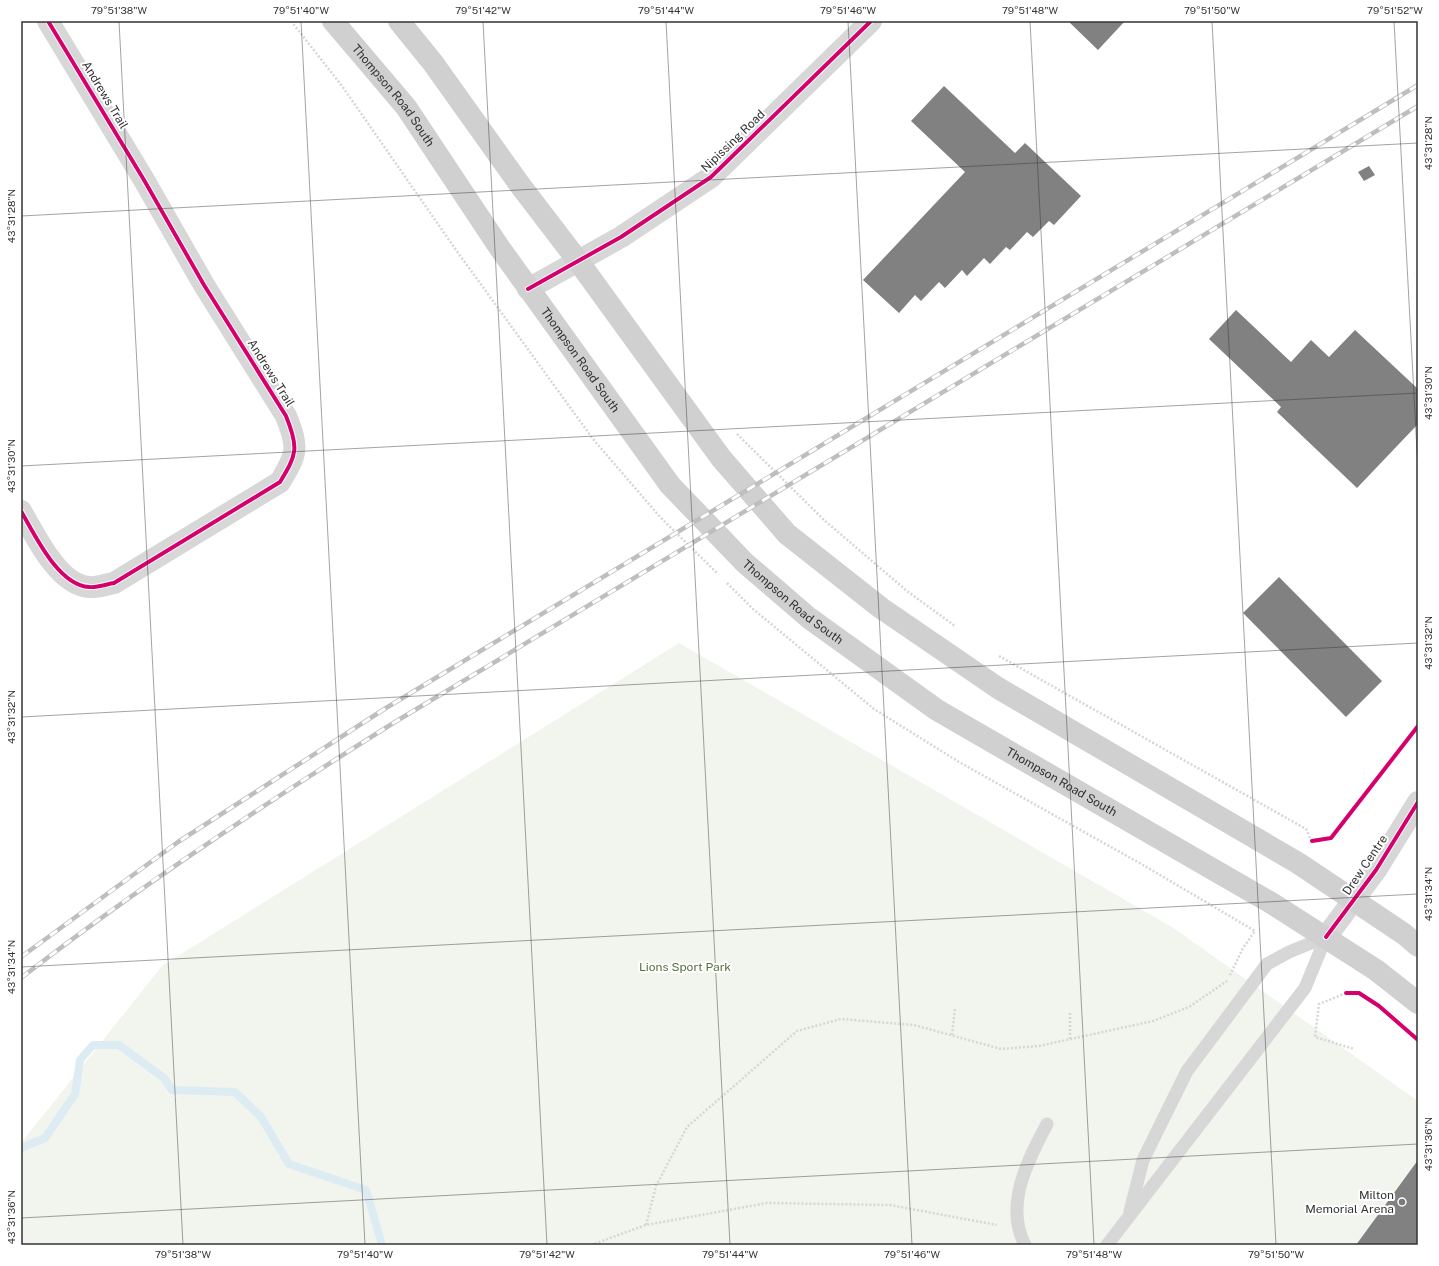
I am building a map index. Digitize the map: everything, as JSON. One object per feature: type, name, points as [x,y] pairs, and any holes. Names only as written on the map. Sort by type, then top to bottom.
[{"type":"main road","name":"Thompson Road South","points":[[333,21],[406,108],[528,289],[670,484],[745,563],[809,618],[937,710],[1273,904],[1376,970],[1418,1003]]},
{"type":"main road","points":[[399,21],[433,63],[520,185],[578,261],[720,458],[787,534],[881,608],[998,688],[1298,863],[1355,900],[1418,946]]},
{"type":"street","name":"Andrews Trail","points":[[21,512],[47,555],[65,578],[89,588],[114,583],[280,482],[294,460],[294,437],[286,416],[204,285],[144,180],[48,21]]},
{"type":"street","name":"Nipissing Road","points":[[528,289],[621,237],[711,177],[871,21]]},
{"type":"street","name":"Drew Centre","points":[[1326,937],[1376,870],[1418,802]]},
{"type":"lane","points":[[1129,1217],[1143,1160],[1187,1071],[1267,964],[1289,952],[1326,937]]},
{"type":"lane","points":[[1107,1245],[1305,988],[1326,937]]},
{"type":"lane","points":[[1025,1245],[1016,1215],[1018,1195],[1026,1163],[1047,1124]]},
{"type":"path","points":[[733,431],[824,520],[907,591],[957,627]]},
{"type":"path","points":[[995,654],[1306,829],[1312,841],[1318,840]]},
{"type":"path","points":[[646,1226],[656,1186],[687,1127],[798,1031],[841,1019],[914,1025],[1001,1049],[1039,1046],[1070,1040],[1152,1021],[1188,1007],[1228,980],[1243,948],[1255,931]]},
{"type":"path","points":[[1346,993],[1319,1004],[1315,1037],[1354,1049]]},
{"type":"path","points":[[952,1036],[955,1008]]},
{"type":"path","points":[[1070,1013],[1070,1040]]},
{"type":"path","points":[[591,1245],[646,1226],[767,1203],[890,1205],[983,1221],[1021,1231]]},
{"type":"green space","name":"Lions Sport Park","points":[[679,643],[1172,927],[1418,1101],[1418,1245],[21,1245],[21,1143],[162,966]]},
{"type":"building","points":[[1068,21],[1125,21],[1098,50]]},
{"type":"building","points":[[944,86],[1015,153],[1025,143],[1081,196],[1054,225],[1049,221],[1033,237],[1027,232],[1010,250],[1006,247],[990,264],[984,258],[967,276],[962,270],[945,288],[939,282],[921,301],[915,295],[899,313],[863,280],[965,172],[911,121]]},
{"type":"building","points":[[1369,166],[1375,175],[1364,181],[1358,172]]},
{"type":"building","points":[[1236,310],[1291,362],[1311,340],[1329,357],[1355,330],[1418,389],[1418,424],[1357,488],[1277,412],[1281,407],[1209,339]]},
{"type":"building","points":[[1279,577],[1382,681],[1346,717],[1243,613]]},
{"type":"building","name":"Milton Memorial Arena","points":[[1418,1160],[1418,1245],[1356,1245]]},
{"type":"waterway","points":[[21,1148],[45,1138],[75,1094],[80,1060],[93,1045],[119,1045],[164,1078],[172,1090],[235,1092],[261,1117],[289,1164],[366,1190],[382,1245]]},
{"type":"railway","points":[[21,957],[178,842],[386,708],[1418,85]]},
{"type":"railway","points":[[21,978],[158,877],[299,783],[395,722],[1418,106]]},
{"type":"cycle path","points":[[21,511],[40,545],[67,578],[78,584],[89,587],[102,586],[114,583],[280,482],[290,464],[294,450],[293,436],[286,416],[204,285],[144,180],[48,21]]},
{"type":"cycle path","points":[[528,289],[621,237],[711,177],[871,21]]},
{"type":"cycle path","points":[[1312,841],[1331,838],[1418,726]]},
{"type":"cycle path","points":[[1326,937],[1376,870],[1418,802]]},
{"type":"cycle path","points":[[1346,993],[1359,993],[1379,1006],[1418,1040]]},
{"type":"place","name":"Milton Memorial Arena","points":[[1402,1202]]}]
